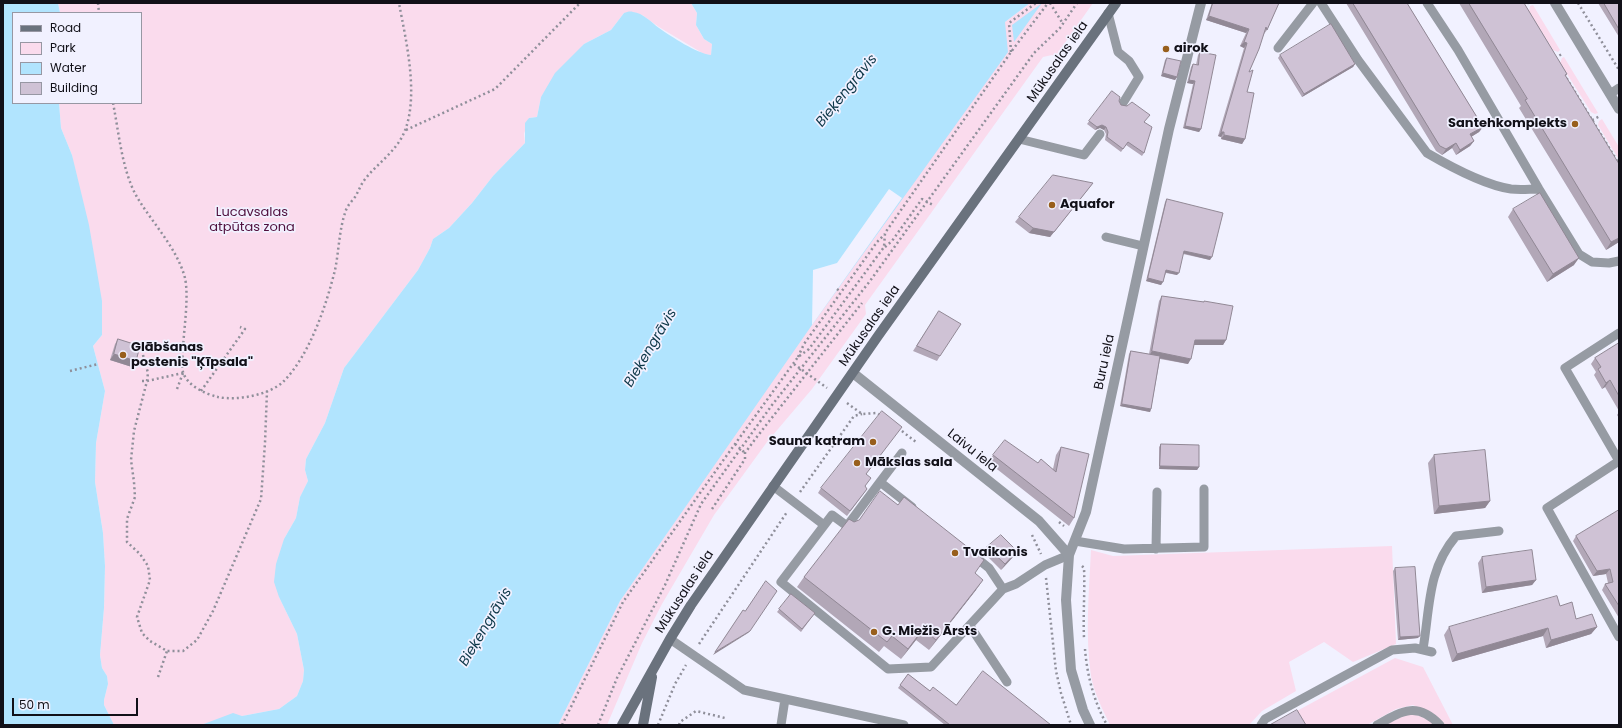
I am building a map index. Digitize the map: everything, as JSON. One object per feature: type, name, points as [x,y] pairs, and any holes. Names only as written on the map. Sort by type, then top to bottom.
[{"type":"main road","name":"Mūkusalas iela","points":[[622,725],[691,604],[837,395],[1116,3]]},
{"type":"main road","name":"Mūkusalas iela","points":[[643,725],[654,669]]},
{"type":"street","name":"Buru iela","points":[[1090,725],[1083,710],[1072,670],[1066,600],[1070,555],[1086,512],[1169,129],[1201,3]]},
{"type":"street","points":[[1556,3],[1619,109]]},
{"type":"street","name":"Laivu iela","points":[[853,373],[1039,521],[1070,555]]},
{"type":"lane","points":[[1278,48],[1313,3]]},
{"type":"lane","points":[[1321,3],[1358,60],[1427,153],[1444,163],[1488,182],[1510,189],[1539,189]]},
{"type":"lane","points":[[1427,3],[1458,50],[1539,189],[1579,254],[1592,262],[1610,263],[1619,261]]},
{"type":"lane","points":[[1108,13],[1118,52],[1129,61],[1139,77],[1123,103]]},
{"type":"lane","points":[[1610,94],[1619,88]]},
{"type":"lane","points":[[1019,139],[1084,155],[1100,134]]},
{"type":"lane","points":[[1106,237],[1143,246]]},
{"type":"lane","points":[[1619,333],[1565,368],[1619,461],[1547,508],[1619,637]]},
{"type":"lane","points":[[902,453],[846,526],[832,515],[780,582],[888,669],[931,667],[1003,589],[1016,584],[1045,565],[1070,555]]},
{"type":"lane","points":[[880,482],[916,511]]},
{"type":"lane","points":[[773,486],[824,525]]},
{"type":"lane","points":[[1075,541],[1124,549],[1204,547],[1204,489]]},
{"type":"lane","points":[[1156,548],[1157,492]]},
{"type":"lane","points":[[1422,650],[1428,601],[1435,571],[1447,547],[1456,536],[1499,531]]},
{"type":"lane","points":[[965,549],[989,568],[1003,589]]},
{"type":"lane","points":[[970,626],[1006,682]]},
{"type":"lane","points":[[670,639],[744,690],[904,725]]},
{"type":"lane","points":[[1261,725],[1265,719],[1392,650],[1415,648],[1432,652]]},
{"type":"lane","points":[[781,725],[786,699]]},
{"type":"lane","points":[[1377,725],[1396,714],[1407,710],[1423,712],[1433,718],[1440,725]]},
{"type":"path","points":[[183,373],[192,385],[201,391],[220,398],[235,398],[251,396],[267,391],[283,382],[297,365],[306,349],[323,310],[335,270],[346,210],[364,182],[398,144],[406,130],[409,116],[410,77],[399,3]]},
{"type":"path","points":[[406,130],[495,89],[580,3]]},
{"type":"path","points":[[1012,52],[1009,23],[1036,3]]},
{"type":"path","points":[[562,725],[623,602],[735,444],[794,364],[804,344],[885,233],[1012,52],[1049,3],[1063,24]]},
{"type":"path","points":[[598,725],[617,678],[664,585],[701,504],[800,369],[870,282],[1034,53],[1063,24],[1077,3]]},
{"type":"path","points":[[1526,11],[1522,4],[1528,3]]},
{"type":"path","points":[[1578,3],[1619,70]]},
{"type":"path","points":[[1551,52],[1558,64]]},
{"type":"path","points":[[1555,58],[1562,54]]},
{"type":"path","points":[[1562,71],[1619,164]]},
{"type":"path","points":[[113,104],[128,178],[137,197],[167,241],[185,279],[186,294],[182,357],[183,373],[177,389]]},
{"type":"path","points":[[1582,111],[1586,109]]},
{"type":"path","points":[[1592,120],[1600,116]]},
{"type":"path","points":[[798,357],[809,349],[884,248],[892,242],[922,199],[933,205]]},
{"type":"path","points":[[884,248],[885,233]]},
{"type":"path","points":[[712,509],[745,459],[745,453],[775,412],[862,303]]},
{"type":"path","points":[[201,391],[245,329],[240,327]]},
{"type":"path","points":[[143,356],[148,373],[134,431],[131,460],[135,497],[127,519],[127,542],[140,554],[148,566],[150,580],[137,617],[142,633],[150,641],[167,651],[183,651],[197,640],[212,611],[261,498],[266,443],[267,391]]},
{"type":"path","points":[[70,370],[98,364]]},
{"type":"path","points":[[794,364],[862,414]]},
{"type":"path","points":[[142,381],[147,382],[183,373]]},
{"type":"path","points":[[658,725],[674,684],[715,618],[793,502],[854,416],[877,413],[882,416],[892,404]]},
{"type":"path","points":[[895,426],[920,445]]},
{"type":"path","points":[[735,444],[745,453]]},
{"type":"path","points":[[1031,534],[1037,543],[1045,565]]},
{"type":"path","points":[[1070,555],[1084,568],[1084,640]]},
{"type":"path","points":[[1084,646],[1086,666],[1092,689],[1107,725]]},
{"type":"path","points":[[158,678],[167,651]]},
{"type":"path","points":[[679,725],[680,722],[696,711],[725,718]]},
{"type":"green space","name":"Lucavsalas atpūtas zona","points":[[58,3],[691,3],[697,13],[696,25],[704,39],[712,44],[711,55],[704,54],[642,15],[624,13],[611,30],[584,44],[541,97],[537,117],[529,118],[524,134],[525,143],[493,176],[472,203],[449,228],[433,239],[430,248],[418,270],[344,368],[325,423],[306,459],[305,470],[308,481],[300,497],[296,518],[284,539],[279,597],[297,634],[304,670],[303,681],[297,696],[279,709],[242,716],[236,715],[201,725],[114,725],[104,705],[108,684],[107,676],[102,668],[100,655],[104,608],[105,566],[103,533],[95,482],[96,443],[105,391],[93,346],[102,335],[72,155],[61,128],[59,104],[142,104],[142,12],[60,12]]},
{"type":"green space","points":[[1030,3],[1093,3],[1055,57],[1052,55],[1043,57],[865,305],[866,314],[812,389],[767,442],[714,515],[662,604],[642,643],[607,725],[558,725],[620,601],[685,507],[1005,22]]},
{"type":"green space","points":[[1533,5],[1560,50],[1558,52],[1553,50],[1529,11],[1530,6]]},
{"type":"green space","points":[[1564,57],[1598,113],[1595,114],[1591,112],[1560,63]]},
{"type":"green space","points":[[1602,119],[1619,147],[1619,160],[1598,125],[1599,121]]},
{"type":"green space","points":[[1392,546],[1396,644],[1353,662],[1324,642],[1289,662],[1296,691],[1262,711],[1249,725],[1110,725],[1094,689],[1089,660],[1088,613],[1091,550],[1113,556]]},
{"type":"green space","points":[[1395,658],[1423,667],[1453,725],[1444,725],[1429,713],[1413,705],[1396,709],[1367,725],[1302,725],[1295,712]]},
{"type":"green space","points":[[1408,714],[1423,717],[1435,725],[1384,725]]},
{"type":"water","points":[[3,3],[58,3],[60,12],[12,12],[12,104],[59,104],[61,128],[72,155],[89,225],[102,301],[102,335],[93,346],[105,391],[96,443],[95,482],[103,533],[105,566],[104,608],[100,655],[102,668],[107,676],[108,684],[104,705],[114,725],[3,725]]},
{"type":"water","name":"Bieķengrāvis","points":[[691,3],[1030,3],[1005,22],[1008,52],[812,325],[620,601],[558,725],[201,725],[233,713],[242,716],[279,709],[297,696],[303,681],[304,670],[297,634],[279,597],[274,582],[276,564],[284,539],[296,518],[300,497],[308,481],[305,470],[306,459],[325,423],[344,368],[418,270],[430,248],[433,239],[449,228],[472,203],[493,176],[525,143],[525,123],[529,118],[537,117],[541,97],[555,73],[584,44],[611,30],[624,13],[630,12],[644,16],[664,32],[691,48],[711,55],[712,44],[704,39],[696,25],[697,13]]},
{"type":"water","points":[[1042,3],[1014,42],[1012,25]]},
{"type":"pier","points":[[889,189],[902,198],[812,325],[813,270],[837,263]]},
{"type":"building","points":[[1213,3],[1279,3],[1267,30],[1266,27],[1259,49],[1249,72],[1253,70],[1247,92],[1254,93],[1245,139],[1224,135],[1224,132],[1221,132],[1247,43],[1244,42],[1249,29],[1209,16]]},
{"type":"building","points":[[1353,3],[1407,3],[1483,127],[1470,134],[1474,141],[1460,150],[1456,143],[1446,149],[1440,146]]},
{"type":"building","points":[[1469,3],[1524,3],[1567,74],[1565,75],[1619,164],[1619,238],[1611,242],[1525,100],[1527,99]]},
{"type":"building","points":[[1604,3],[1619,3],[1619,29]]},
{"type":"building","points":[[1331,24],[1355,64],[1304,94],[1280,55]]},
{"type":"building","points":[[1200,52],[1216,55],[1201,129],[1185,126],[1195,81],[1189,80],[1193,64],[1198,65]]},
{"type":"building","points":[[1167,58],[1181,61],[1177,77],[1163,73]]},
{"type":"building","points":[[1112,91],[1120,97],[1119,101],[1121,105],[1127,106],[1132,102],[1150,115],[1144,122],[1152,127],[1144,153],[1128,142],[1123,149],[1107,137],[1108,132],[1106,127],[1102,125],[1097,127],[1089,121]]},
{"type":"building","name":"Aquafor","points":[[1053,175],[1093,183],[1054,232],[1033,228],[1019,217]]},
{"type":"building","points":[[1540,193],[1579,258],[1553,274],[1513,209]]},
{"type":"building","points":[[1167,199],[1223,213],[1212,257],[1184,251],[1179,273],[1166,270],[1163,282],[1148,278]]},
{"type":"building","points":[[1162,296],[1233,306],[1226,340],[1195,340],[1191,359],[1152,351]]},
{"type":"building","points":[[939,311],[961,324],[940,356],[917,346]]},
{"type":"building","points":[[118,339],[140,346],[136,361],[114,354]]},
{"type":"building","points":[[1619,343],[1619,396],[1610,380],[1606,383],[1598,369],[1601,367],[1595,358]]},
{"type":"building","points":[[1131,351],[1160,356],[1151,409],[1122,404]]},
{"type":"building","points":[[882,411],[902,427],[866,474],[871,478],[865,486],[867,489],[850,511],[821,488]]},
{"type":"building","points":[[1005,440],[1038,463],[1041,459],[1056,472],[1061,447],[1089,454],[1074,518],[993,455]]},
{"type":"building","points":[[1161,444],[1199,445],[1199,467],[1160,466]]},
{"type":"building","points":[[1485,450],[1490,501],[1439,506],[1434,455]]},
{"type":"building","points":[[880,491],[898,505],[904,497],[984,560],[975,573],[983,580],[936,640],[923,629],[908,649],[892,636],[887,642],[804,577],[849,519],[854,522],[859,520]]},
{"type":"building","points":[[1619,510],[1619,606],[1605,584],[1613,582],[1610,569],[1597,571],[1576,536]]},
{"type":"building","points":[[1001,535],[1017,551],[1005,564],[987,547]]},
{"type":"building","points":[[1532,550],[1536,580],[1486,587],[1482,557]]},
{"type":"building","points":[[1415,567],[1420,636],[1400,637],[1395,568]]},
{"type":"building","points":[[766,581],[777,591],[750,631],[715,652],[743,610],[745,611]]},
{"type":"building","points":[[791,594],[815,613],[802,629],[779,609]]},
{"type":"building","points":[[1557,596],[1560,606],[1572,602],[1576,619],[1592,614],[1597,627],[1551,640],[1548,628],[1457,654],[1449,627]]},
{"type":"building","points":[[983,671],[1051,725],[950,725],[900,685],[908,674],[930,691],[933,687],[956,705]]},
{"type":"building","points":[[1297,710],[1306,725],[1270,725]]},
{"type":"place","name":"airok","points":[[1166,49]]},
{"type":"place","name":"Santehkomplekts","points":[[1575,124]]},
{"type":"place","name":"Aquafor","points":[[1052,205]]},
{"type":"place","name":"Glābšanas postenis \"Ķīpsala\"","points":[[123,355]]},
{"type":"place","name":"Sauna katram","points":[[873,442]]},
{"type":"place","name":"Mākslas sala","points":[[857,463]]},
{"type":"place","name":"Tvaikonis","points":[[955,553]]},
{"type":"place","name":"G. Miežis Ārsts","points":[[874,632]]}]
